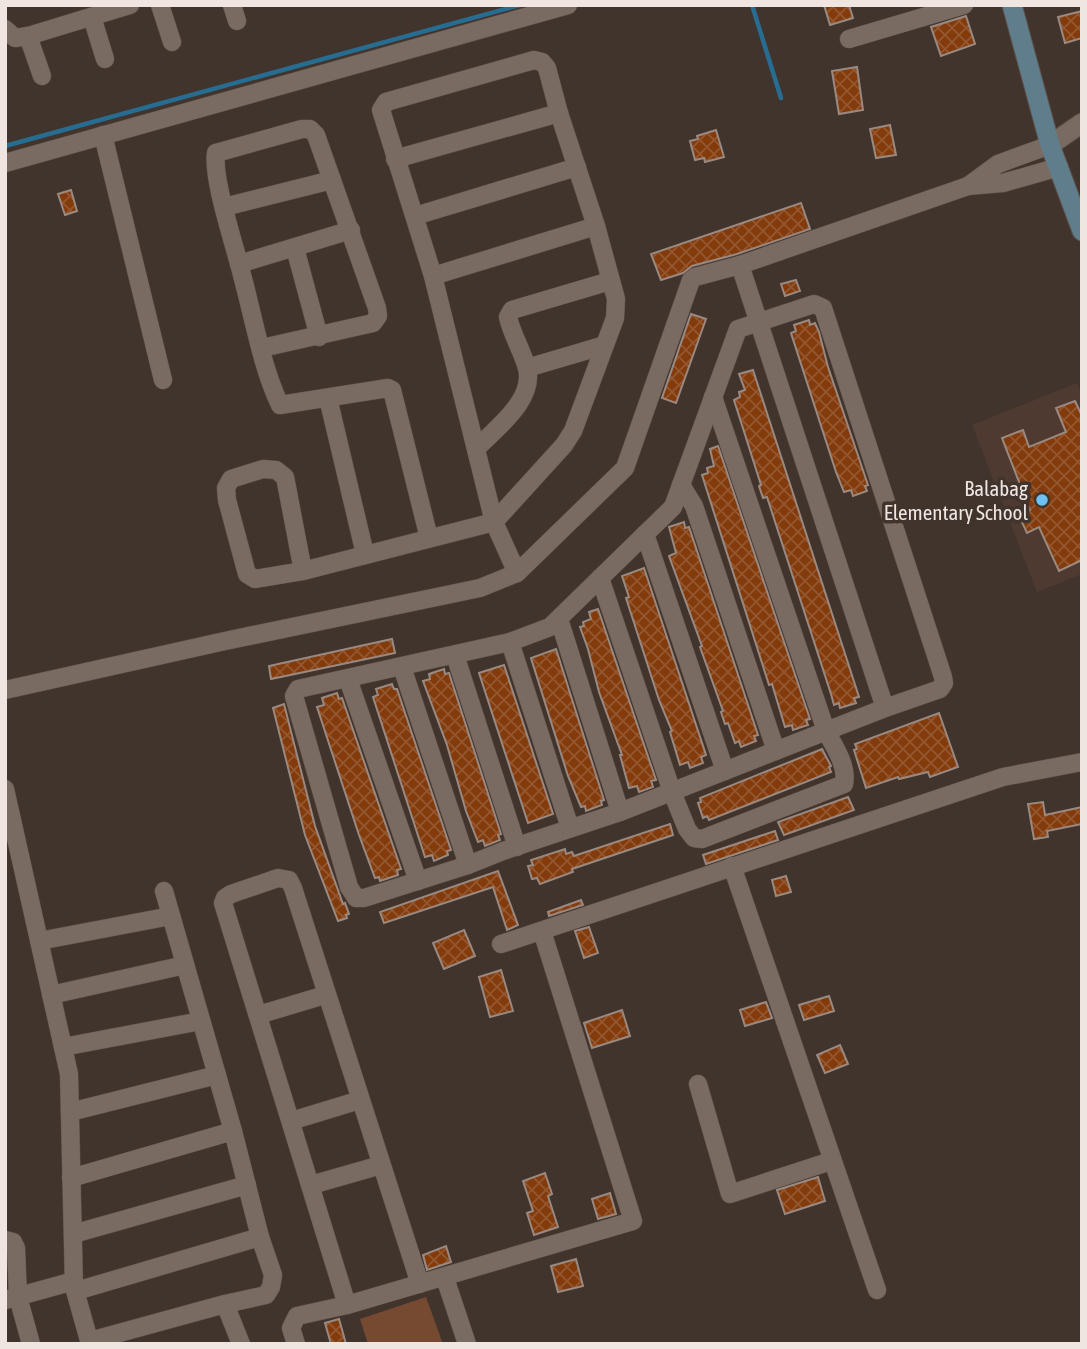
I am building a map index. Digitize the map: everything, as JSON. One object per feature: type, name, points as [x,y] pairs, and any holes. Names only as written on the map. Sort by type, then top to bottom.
[{"type":"main road","points":[[1012,5],[1050,145],[1082,231]]},
{"type":"street","points":[[5,29],[15,38],[29,36],[130,5]]},
{"type":"street","points":[[160,5],[172,42]]},
{"type":"street","points":[[5,163],[568,5]]},
{"type":"street","points":[[849,39],[964,5]]},
{"type":"street","points":[[92,17],[105,59]]},
{"type":"street","points":[[29,36],[42,76]]},
{"type":"street","points":[[303,570],[285,477],[276,470],[263,469],[231,479],[226,488],[227,500],[247,574],[255,579],[303,570],[494,522],[564,445],[573,431],[615,318],[616,299],[547,68],[534,60],[386,102],[381,110],[433,276],[494,522],[517,573]]},
{"type":"street","points":[[396,159],[559,113]]},
{"type":"street","points":[[968,186],[998,164],[1050,145],[1082,122]]},
{"type":"street","points":[[262,348],[373,323],[377,316],[377,308],[351,230],[316,135],[310,130],[302,129],[216,153],[215,162],[224,207],[262,348],[280,405],[388,388],[392,390],[429,538]]},
{"type":"street","points":[[103,135],[163,380]]},
{"type":"street","points":[[415,216],[577,167]]},
{"type":"street","points":[[5,690],[480,588],[517,573],[625,468],[691,280],[695,277],[740,265],[968,186],[1003,183],[1059,167]]},
{"type":"street","points":[[224,207],[332,180]]},
{"type":"street","points":[[433,276],[596,226]]},
{"type":"street","points":[[239,264],[351,230]]},
{"type":"street","points":[[295,248],[319,337]]},
{"type":"street","points":[[740,265],[885,708]]},
{"type":"street","points":[[477,448],[518,404],[525,390],[527,368],[508,317],[512,310],[610,281]]},
{"type":"street","points":[[814,303],[823,308],[943,677],[944,683],[940,689],[620,812],[468,865],[364,898],[356,898],[349,887],[294,696],[298,689],[510,642],[550,627],[673,507],[713,397],[738,329],[814,303]]},
{"type":"street","points":[[527,368],[605,345]]},
{"type":"street","points":[[600,578],[672,792],[687,829],[694,838],[702,839],[844,783],[845,776],[839,756],[826,731],[713,397]]},
{"type":"street","points":[[328,398],[365,554]]},
{"type":"street","points":[[681,485],[694,506],[776,751]]},
{"type":"street","points":[[645,534],[725,771]]},
{"type":"street","points":[[559,619],[620,812]]},
{"type":"street","points":[[510,642],[570,828]]},
{"type":"street","points":[[455,655],[517,847]]},
{"type":"street","points":[[402,667],[468,865]]},
{"type":"street","points":[[348,679],[418,881]]},
{"type":"street","points":[[501,944],[995,780],[1082,762]]},
{"type":"street","points":[[5,789],[69,1074],[75,1286],[90,1343],[265,1295],[271,1287],[273,1275],[260,1237],[233,1131],[164,891]]},
{"type":"street","points":[[732,866],[877,1290]]},
{"type":"street","points":[[347,1305],[223,903],[231,894],[278,878],[289,880],[293,888],[325,995],[420,1284]]},
{"type":"street","points":[[39,941],[170,916]]},
{"type":"street","points":[[296,1344],[291,1328],[297,1316],[444,1278],[633,1221],[542,931]]},
{"type":"street","points":[[51,995],[185,965]]},
{"type":"street","points":[[258,1015],[325,995]]},
{"type":"street","points":[[63,1047],[201,1021]]},
{"type":"street","points":[[70,1112],[217,1075]]},
{"type":"street","points":[[698,1083],[730,1194],[831,1161]]},
{"type":"street","points":[[291,1121],[360,1100]]},
{"type":"street","points":[[71,1178],[233,1131]]},
{"type":"street","points":[[311,1185],[381,1165]]},
{"type":"street","points":[[73,1234],[247,1185]]},
{"type":"street","points":[[11,1298],[75,1286],[260,1237]]},
{"type":"street","points":[[5,1240],[13,1242],[16,1248],[11,1298],[31,1344]]},
{"type":"street","points":[[444,1278],[467,1344]]},
{"type":"street","points":[[225,1304],[241,1344]]},
{"type":"shaded area","name":"Balabag Elementary School","points":[[1077,383],[1082,395],[1082,574],[1037,592],[972,425]]},
{"type":"shaded area","points":[[426,1297],[443,1344],[368,1344],[360,1319]]},
{"type":"building","points":[[824,5],[849,5],[853,18],[830,25]]},
{"type":"building","points":[[1082,11],[1082,38],[1065,43],[1058,17]]},
{"type":"building","points":[[966,16],[975,44],[941,56],[931,27]]},
{"type":"building","points":[[857,67],[863,110],[839,114],[832,71]]},
{"type":"building","points":[[890,125],[896,155],[876,158],[870,129]]},
{"type":"building","points":[[716,130],[724,157],[705,162],[704,158],[695,160],[690,141]]},
{"type":"building","points":[[71,190],[77,211],[65,215],[58,194]]},
{"type":"building","points":[[801,203],[810,229],[692,266],[683,273],[661,280],[651,254]]},
{"type":"building","points":[[796,280],[800,291],[785,296],[781,284]]},
{"type":"building","points":[[691,314],[706,319],[676,403],[662,398]]},
{"type":"building","points":[[809,320],[810,325],[815,323],[819,332],[828,367],[868,485],[865,486],[867,491],[853,496],[851,490],[844,492],[836,472],[791,333],[796,331],[794,325]]},
{"type":"building","points":[[753,370],[859,697],[854,698],[856,703],[840,708],[839,703],[834,705],[767,497],[763,498],[759,486],[761,485],[734,400],[740,397],[739,392],[745,390],[739,374]]},
{"type":"building","points":[[1075,401],[1082,416],[1082,560],[1059,571],[1039,527],[1027,533],[1019,516],[1030,510],[1002,438],[1023,430],[1029,447],[1066,432],[1056,408]]},
{"type":"building","points":[[718,446],[810,719],[806,720],[808,725],[793,730],[792,725],[785,727],[772,684],[769,685],[702,475],[708,473],[707,468],[714,466],[710,449]]},
{"type":"building","points":[[684,522],[685,528],[689,527],[758,735],[754,736],[756,741],[741,747],[739,741],[735,743],[728,723],[725,724],[721,712],[723,711],[700,647],[702,646],[669,556],[676,553],[669,527]]},
{"type":"building","points":[[644,568],[706,755],[701,757],[703,763],[690,768],[688,762],[680,765],[670,732],[672,731],[659,700],[626,598],[629,597],[622,576]]},
{"type":"building","points":[[598,609],[656,780],[651,781],[653,787],[639,792],[637,786],[629,788],[622,755],[599,692],[580,627],[584,626],[583,622],[591,619],[589,612]]},
{"type":"building","points":[[392,639],[395,653],[271,679],[269,666]]},
{"type":"building","points":[[556,649],[604,800],[601,801],[602,805],[586,811],[585,806],[581,807],[568,776],[531,658]]},
{"type":"building","points":[[504,665],[553,814],[528,823],[479,673]]},
{"type":"building","points":[[444,669],[445,674],[449,673],[501,834],[498,835],[500,840],[485,846],[483,840],[478,842],[466,811],[447,745],[423,681],[430,679],[429,674]]},
{"type":"building","points":[[392,684],[394,689],[397,689],[451,850],[447,851],[448,855],[434,861],[432,855],[425,857],[373,697],[378,695],[376,689]]},
{"type":"building","points":[[337,693],[339,699],[342,698],[401,869],[397,870],[398,875],[380,881],[379,877],[375,878],[359,835],[317,707],[324,705],[322,698]]},
{"type":"building","points":[[284,704],[315,826],[349,914],[346,915],[347,918],[338,921],[305,835],[273,708]]},
{"type":"building","points":[[939,713],[958,767],[930,777],[928,772],[899,779],[898,777],[866,788],[854,750],[857,749],[855,744]]},
{"type":"building","points":[[822,749],[831,766],[831,772],[709,820],[707,816],[703,818],[698,803],[701,802],[700,798]]},
{"type":"building","points":[[848,797],[854,810],[784,835],[778,822]]},
{"type":"building","points":[[1043,802],[1045,815],[1082,807],[1082,824],[1047,831],[1048,837],[1034,839],[1028,804]]},
{"type":"building","points":[[670,824],[673,835],[572,869],[573,872],[540,884],[537,878],[532,879],[528,866],[533,865],[531,860],[565,849],[566,854],[572,852],[574,856]]},
{"type":"building","points":[[775,831],[778,840],[706,864],[703,855]]},
{"type":"building","points":[[498,871],[518,925],[507,930],[493,887],[384,923],[380,912]]},
{"type":"building","points":[[786,876],[791,892],[776,896],[772,880]]},
{"type":"building","points":[[581,900],[583,905],[549,916],[548,912]]},
{"type":"building","points":[[589,927],[598,953],[584,958],[575,931]]},
{"type":"building","points":[[464,930],[475,956],[444,969],[433,943]]},
{"type":"building","points":[[501,970],[513,1011],[490,1017],[479,977]]},
{"type":"building","points":[[829,996],[834,1011],[804,1020],[799,1005]]},
{"type":"building","points":[[766,1002],[772,1018],[745,1026],[740,1010]]},
{"type":"building","points":[[622,1010],[630,1036],[592,1048],[584,1023]]},
{"type":"building","points":[[840,1045],[848,1064],[825,1073],[817,1055]]},
{"type":"building","points":[[545,1173],[552,1194],[548,1196],[558,1227],[534,1235],[527,1213],[533,1211],[523,1181]]},
{"type":"building","points":[[818,1177],[825,1201],[785,1214],[777,1190]]},
{"type":"building","points":[[610,1193],[616,1214],[598,1219],[592,1199]]},
{"type":"building","points":[[446,1246],[451,1262],[427,1270],[423,1255]]},
{"type":"building","points":[[576,1259],[583,1286],[558,1292],[551,1266]]},
{"type":"building","points":[[339,1319],[346,1344],[331,1344],[325,1323]]},
{"type":"waterway","points":[[5,146],[520,5]]},
{"type":"waterway","points":[[752,5],[781,98]]},
{"type":"place","name":"Balabag Elementary School","points":[[1042,500]]}]
